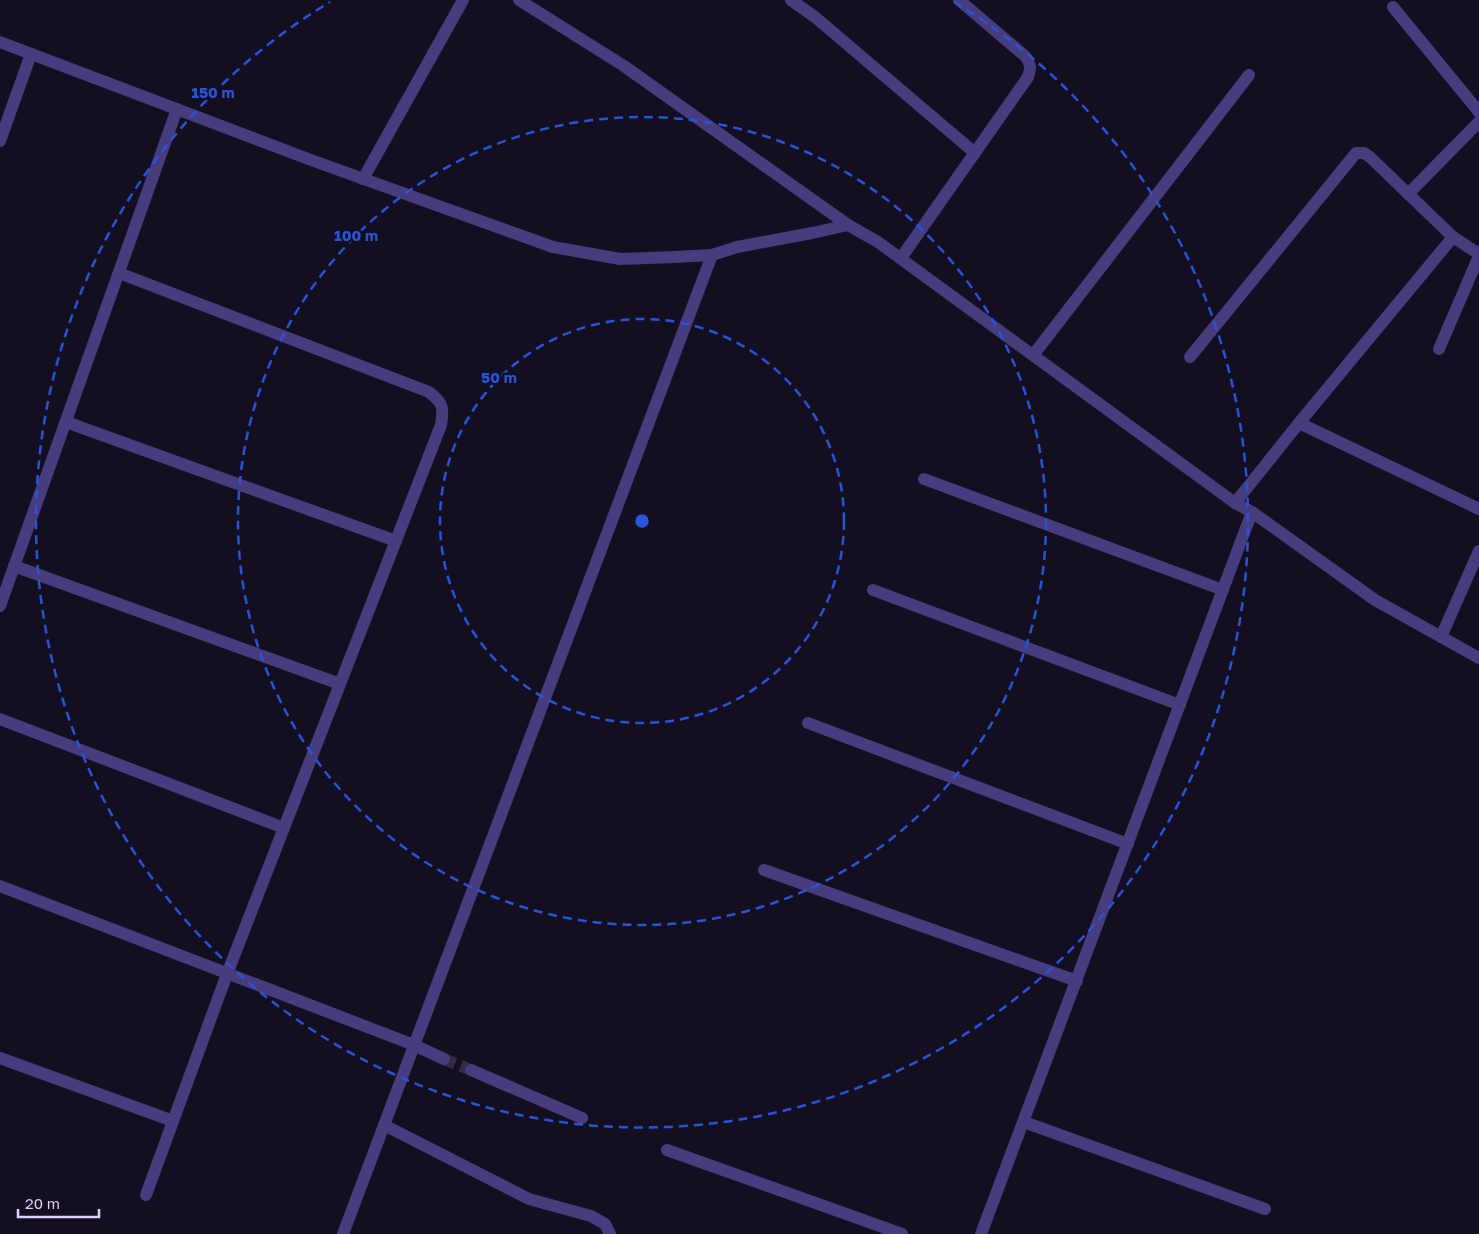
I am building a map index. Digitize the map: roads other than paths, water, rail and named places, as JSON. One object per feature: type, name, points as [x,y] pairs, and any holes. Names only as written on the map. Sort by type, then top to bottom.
[{"type":"street","points":[[363,179],[463,0]]},
{"type":"street","points":[[519,0],[624,66],[848,225],[901,258],[1235,503],[1252,512],[1375,600],[1479,658]]},
{"type":"street","points":[[791,0],[815,17],[975,153]]},
{"type":"street","points":[[901,258],[1028,78],[1031,68],[1030,61],[1026,56],[959,0]]},
{"type":"street","points":[[1393,7],[1479,112]]},
{"type":"street","points":[[0,42],[363,179],[553,247],[620,259],[712,254],[737,247],[848,225]]},
{"type":"street","points":[[0,141],[31,54]]},
{"type":"street","points":[[1034,354],[1249,75]]},
{"type":"street","points":[[0,606],[177,109]]},
{"type":"street","points":[[1408,194],[1479,122]]},
{"type":"street","points":[[1190,357],[1356,154],[1364,153],[1370,156],[1453,238],[1479,255],[1439,349]]},
{"type":"street","points":[[1235,503],[1453,238]]},
{"type":"street","points":[[343,1234],[712,254]]},
{"type":"street","points":[[119,273],[429,392],[440,401],[444,412],[441,425],[226,974],[146,1196]]},
{"type":"street","points":[[66,422],[396,541]]},
{"type":"street","points":[[1299,423],[1479,508]]},
{"type":"street","points":[[924,478],[1223,590]]},
{"type":"street","points":[[981,1234],[1252,512]]},
{"type":"street","points":[[1441,637],[1479,551]]},
{"type":"street","points":[[14,566],[340,684]]},
{"type":"street","points":[[873,590],[1180,704]]},
{"type":"street","points":[[0,718],[284,828]]},
{"type":"street","points":[[808,723],[1128,844]]},
{"type":"street","points":[[764,870],[1077,981]]},
{"type":"street","points":[[0,886],[226,974],[414,1044],[444,1059]]},
{"type":"street","points":[[0,1058],[173,1121]]},
{"type":"street","points":[[471,1070],[582,1118]]},
{"type":"street","points":[[1024,1122],[1265,1209]]},
{"type":"street","points":[[384,1125],[529,1199],[591,1216],[605,1224],[610,1234]]},
{"type":"street","points":[[667,1150],[902,1234]]},
{"type":"tunnel","points":[[444,1059],[471,1070]]}]
